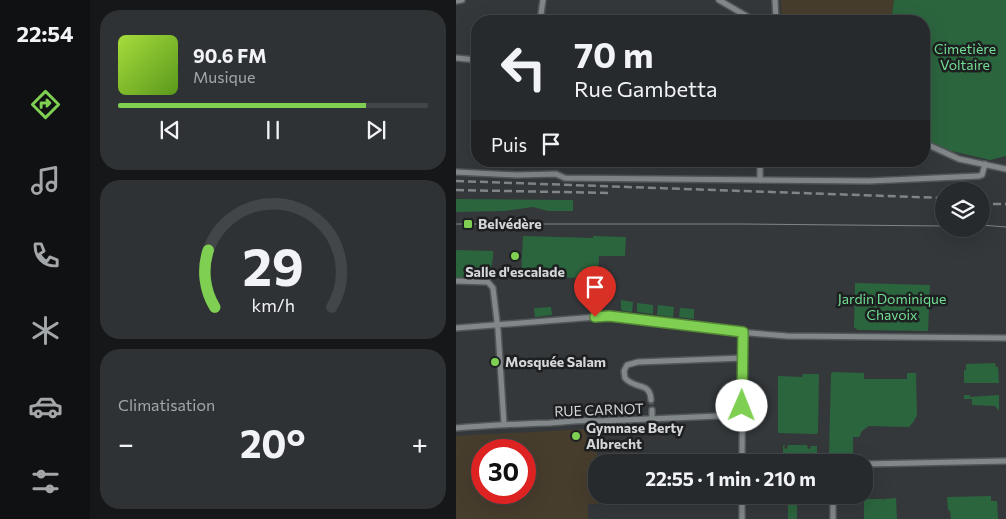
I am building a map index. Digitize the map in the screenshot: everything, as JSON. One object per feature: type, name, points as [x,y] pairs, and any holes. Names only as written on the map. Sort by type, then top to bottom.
[{"type":"street","points":[[456,1],[462,0]]},
{"type":"street","points":[[541,15],[543,0]]},
{"type":"street","points":[[719,0],[745,15]]},
{"type":"street","points":[[775,0],[776,15]]},
{"type":"street","points":[[456,58],[471,59]]},
{"type":"street","points":[[930,146],[958,159],[1006,169]]},
{"type":"street","points":[[456,172],[556,174],[565,178],[869,181],[979,176],[982,175],[985,164]]},
{"type":"street","points":[[760,167],[760,180]]},
{"type":"street","points":[[456,281],[490,283],[493,288],[504,424]]},
{"type":"street","points":[[456,328],[609,316],[787,336],[1006,338]]},
{"type":"street","points":[[742,454],[743,332]]},
{"type":"street","points":[[651,400],[651,394],[647,388],[630,383],[625,378],[624,371],[627,365],[638,362],[743,358]]},
{"type":"street","points":[[652,410],[652,419]]},
{"type":"street","name":"RUE CARNOT","points":[[456,428],[587,420],[742,415]]},
{"type":"street","points":[[873,464],[1006,461]]},
{"type":"street","points":[[742,504],[742,519]]},
{"type":"street","points":[[833,504],[833,519]]},
{"type":"shaded area","points":[[781,0],[894,0],[892,15],[782,15]]},
{"type":"shaded area","points":[[586,429],[587,451],[597,451],[597,454],[588,454],[588,519],[456,519],[456,436]]},
{"type":"green space","name":"Cimetière Voltaire","points":[[894,0],[1006,0],[1006,156],[990,160],[947,150],[930,142],[930,15],[892,15]]},
{"type":"green space","points":[[456,199],[573,200],[573,211],[548,211],[533,207],[504,211],[456,212]]},
{"type":"green space","points":[[523,236],[626,237],[625,256],[599,256],[598,278],[521,277]]},
{"type":"green space","points":[[456,250],[493,251],[489,278],[456,277]]},
{"type":"green space","name":"Jardin Dominique Chavoix","points":[[855,283],[930,285],[928,331],[857,330],[854,328]]},
{"type":"green space","points":[[621,300],[633,302],[632,312],[621,309]]},
{"type":"green space","points":[[637,303],[653,305],[653,314],[637,312]]},
{"type":"green space","points":[[658,305],[674,307],[673,317],[657,315]]},
{"type":"green space","points":[[551,307],[552,315],[535,317],[534,308]]},
{"type":"green space","points":[[680,308],[694,309],[694,319],[679,317]]},
{"type":"green space","points":[[995,363],[996,367],[998,367],[999,383],[964,383],[966,364]]},
{"type":"green space","points":[[832,372],[864,373],[864,379],[907,379],[907,373],[916,373],[917,415],[914,421],[909,427],[869,426],[862,431],[859,437],[853,437],[853,454],[829,454]]},
{"type":"green space","points":[[803,374],[819,374],[817,434],[778,433],[778,376],[802,377]]},
{"type":"green space","points":[[964,395],[970,395],[970,397],[999,395],[999,411],[995,406],[972,405],[972,399],[964,399]]},
{"type":"green space","points":[[783,445],[787,449],[788,445],[807,445],[808,449],[811,448],[810,446],[817,446],[817,454],[783,454]]},
{"type":"green space","points":[[991,496],[991,501],[997,501],[998,519],[951,519],[947,497]]},
{"type":"green space","points":[[896,498],[897,519],[864,519],[864,504],[873,504],[873,499],[883,499],[884,501],[884,499]]},
{"type":"green space","points":[[788,504],[798,504],[797,519],[788,519]]},
{"type":"tunnel","points":[[651,400],[652,410]]},
{"type":"tram line","points":[[456,224],[935,226]]},
{"type":"tram line","points":[[990,226],[1006,227]]},
{"type":"railway","points":[[456,181],[935,198]]},
{"type":"railway","points":[[456,190],[609,193]]},
{"type":"railway","points":[[990,204],[1006,204]]},
{"type":"place","name":"Belvédère","points":[[468,224]]},
{"type":"place","name":"Salle d'escalade","points":[[515,256]]},
{"type":"place","name":"Mosquée Salam","points":[[495,362]]},
{"type":"place","name":"Gymnase Berty Albrecht","points":[[576,436]]},
{"type":"route","points":[[595,317],[609,316],[743,332],[742,406]]}]
